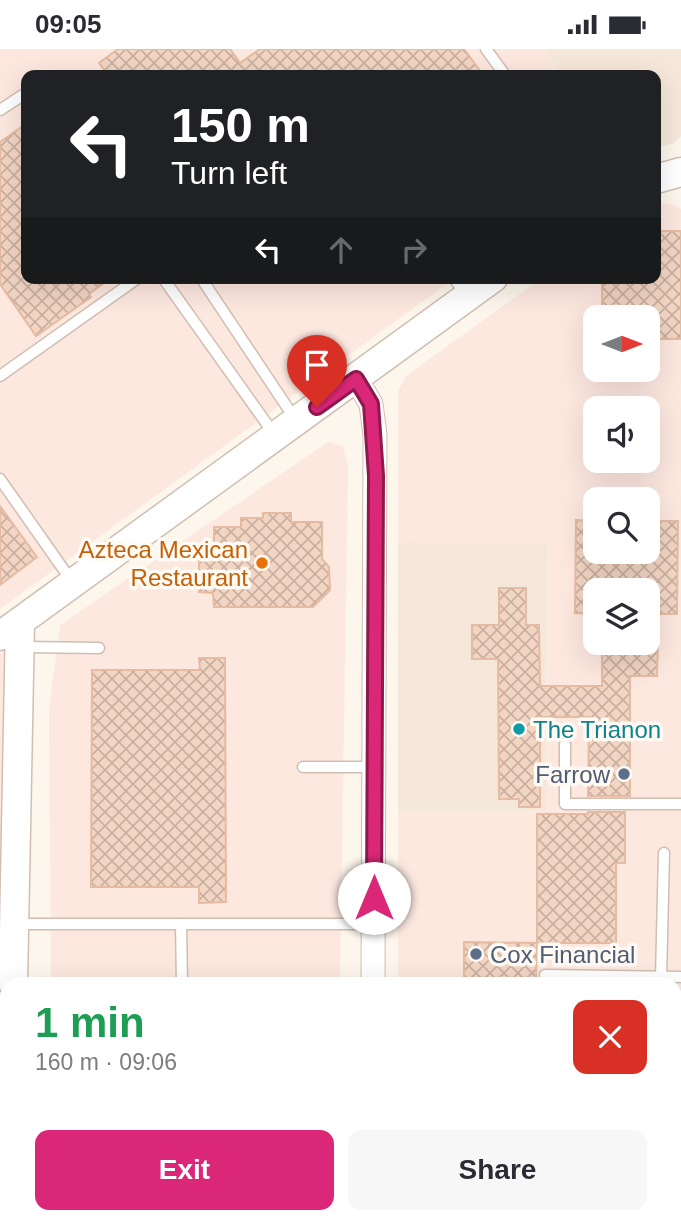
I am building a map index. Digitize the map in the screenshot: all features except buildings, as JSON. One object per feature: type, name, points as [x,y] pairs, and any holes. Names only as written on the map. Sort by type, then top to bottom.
[{"type":"street","points":[[661,178],[681,172]]},
{"type":"street","points":[[9,977],[14,924],[13,635],[74,583],[356,379],[461,288]]},
{"type":"street","points":[[356,379],[371,404],[375,435],[373,977]]},
{"type":"lane","points":[[486,49],[501,70]]},
{"type":"lane","points":[[0,110],[21,96]]},
{"type":"lane","points":[[0,376],[130,284]]},
{"type":"lane","points":[[168,284],[286,429]]},
{"type":"lane","points":[[204,284],[286,429]]},
{"type":"lane","points":[[0,479],[74,583]]},
{"type":"lane","points":[[13,635],[99,647]]},
{"type":"lane","points":[[565,744],[565,804],[681,804]]},
{"type":"lane","points":[[303,767],[374,767]]},
{"type":"lane","points":[[661,977],[664,853]]},
{"type":"lane","points":[[14,924],[374,924]]},
{"type":"lane","points":[[181,924],[182,977]]},
{"type":"lane","points":[[545,975],[681,977]]},
{"type":"shaded area","points":[[0,49],[544,49],[559,70],[21,70],[21,284],[447,284],[0,609]]},
{"type":"shaded area","points":[[544,49],[681,49],[681,136],[674,143],[661,147],[661,70],[559,70]]},
{"type":"shaded area","points":[[661,204],[675,205],[681,209],[681,977],[398,977],[398,811],[546,811],[547,544],[398,543],[398,391],[406,376],[534,284],[661,284]]},
{"type":"shaded area","points":[[328,442],[343,446],[348,467],[340,977],[51,977],[49,709],[60,625]]},
{"type":"shaded area","points":[[398,543],[547,543],[546,812],[398,811]]},
{"type":"shaded area","points":[[6,649],[1,977],[0,977],[0,654]]},
{"type":"place","name":"Azteca Mexican Restaurant","points":[[262,563]]},
{"type":"place","name":"The Trianon","points":[[519,729]]},
{"type":"place","name":"Farrow","points":[[624,774]]},
{"type":"place","name":"Cox Financial","points":[[476,954]]},
{"type":"route","points":[[317,407],[356,379],[371,404],[375,435],[374,898]]}]
